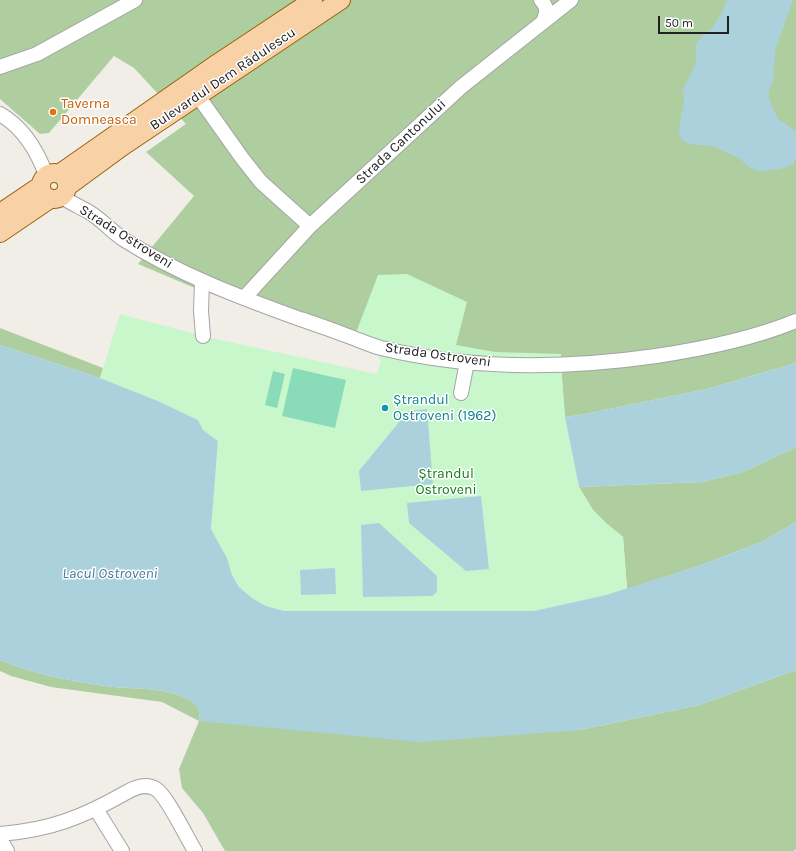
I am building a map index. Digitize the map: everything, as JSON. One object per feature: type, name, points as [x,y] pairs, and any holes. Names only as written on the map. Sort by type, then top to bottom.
[{"type":"main road","name":"Bulevardul Dem Rădulescu","points":[[0,233],[56,185],[218,63],[313,0]]},
{"type":"main road","name":"Bulevardul Dem Rădulescu","points":[[0,213],[56,185],[117,150],[341,0]]},
{"type":"street","points":[[0,67],[37,54],[135,0]]},
{"type":"street","points":[[541,0],[546,5],[547,13],[543,22]]},
{"type":"street","name":"Strada Cantonului","points":[[244,298],[310,226],[461,87],[571,0]]},
{"type":"street","points":[[198,96],[261,182],[310,226]]},
{"type":"street","points":[[0,114],[14,124],[47,157],[56,185]]},
{"type":"street","name":"Strada Ostroveni","points":[[56,185],[75,206],[90,213],[122,238],[202,281],[378,347],[418,355],[467,362],[512,365],[553,366],[622,361],[720,344],[796,321]]},
{"type":"street","points":[[202,281],[201,311],[203,336]]},
{"type":"street","points":[[461,393],[467,362]]},
{"type":"street","points":[[0,834],[44,828],[64,822],[96,809],[135,788],[150,786],[161,793],[166,800],[195,851]]},
{"type":"street","points":[[96,809],[122,851]]},
{"type":"street","points":[[0,839],[7,851]]},
{"type":"green space","points":[[0,0],[796,0],[796,363],[707,389],[565,417],[561,366],[494,352],[357,330],[350,343],[190,286],[138,264],[194,196],[146,152],[186,124],[134,68],[114,56],[49,133],[40,134],[0,99]]},
{"type":"green space","name":"Ștrandul Ostroveni","points":[[407,274],[467,302],[456,345],[494,352],[561,354],[565,417],[579,487],[593,510],[623,537],[627,589],[534,611],[284,611],[266,606],[252,598],[239,587],[232,575],[227,558],[211,529],[218,441],[203,430],[198,420],[158,401],[100,378],[120,314],[207,337],[377,374],[381,362],[377,352],[350,343],[357,330],[378,275]]},
{"type":"green space","points":[[0,328],[103,368],[100,378],[0,345]]},
{"type":"green space","points":[[293,368],[346,380],[335,428],[282,416]]},
{"type":"green space","points":[[273,371],[285,374],[277,408],[265,405]]},
{"type":"green space","points":[[796,447],[796,522],[762,542],[693,568],[627,589],[623,537],[593,510],[579,487],[702,482],[743,472]]},
{"type":"green space","points":[[0,660],[39,673],[66,679],[106,686],[170,692],[190,700],[195,704],[199,711],[199,720],[580,730],[699,705],[796,670],[796,849],[794,851],[225,851],[203,813],[182,788],[179,769],[199,721],[162,702],[51,687],[11,676],[0,671]]},
{"type":"water","points":[[727,0],[793,0],[775,51],[773,81],[768,93],[772,107],[778,119],[796,131],[796,158],[792,165],[781,169],[759,171],[749,167],[739,158],[712,146],[690,144],[682,140],[679,134],[684,103],[683,89],[696,63],[696,44],[703,35],[712,28],[722,13]]},
{"type":"water","name":"Lacul Ostroveni","points":[[0,345],[100,378],[158,401],[198,420],[203,430],[218,441],[211,529],[227,558],[232,575],[239,587],[252,598],[266,606],[284,611],[534,611],[606,595],[693,568],[762,542],[796,522],[796,670],[699,705],[580,730],[420,742],[199,721],[199,712],[195,704],[190,700],[170,692],[106,686],[66,679],[39,673],[0,660]]},
{"type":"water","points":[[796,363],[796,447],[743,472],[702,482],[579,487],[565,417],[707,389]]},
{"type":"water","points":[[427,409],[433,484],[361,491],[359,471],[408,411]]},
{"type":"water","points":[[481,496],[489,569],[466,571],[409,523],[407,503]]},
{"type":"water","points":[[379,523],[437,576],[437,592],[432,596],[363,597],[361,525]]},
{"type":"water","points":[[335,568],[336,594],[301,595],[300,570]]},
{"type":"place","name":"Taverna Domneasca","points":[[53,112]]},
{"type":"place","name":"Ștrandul Ostroveni (1962)","points":[[385,408]]}]
